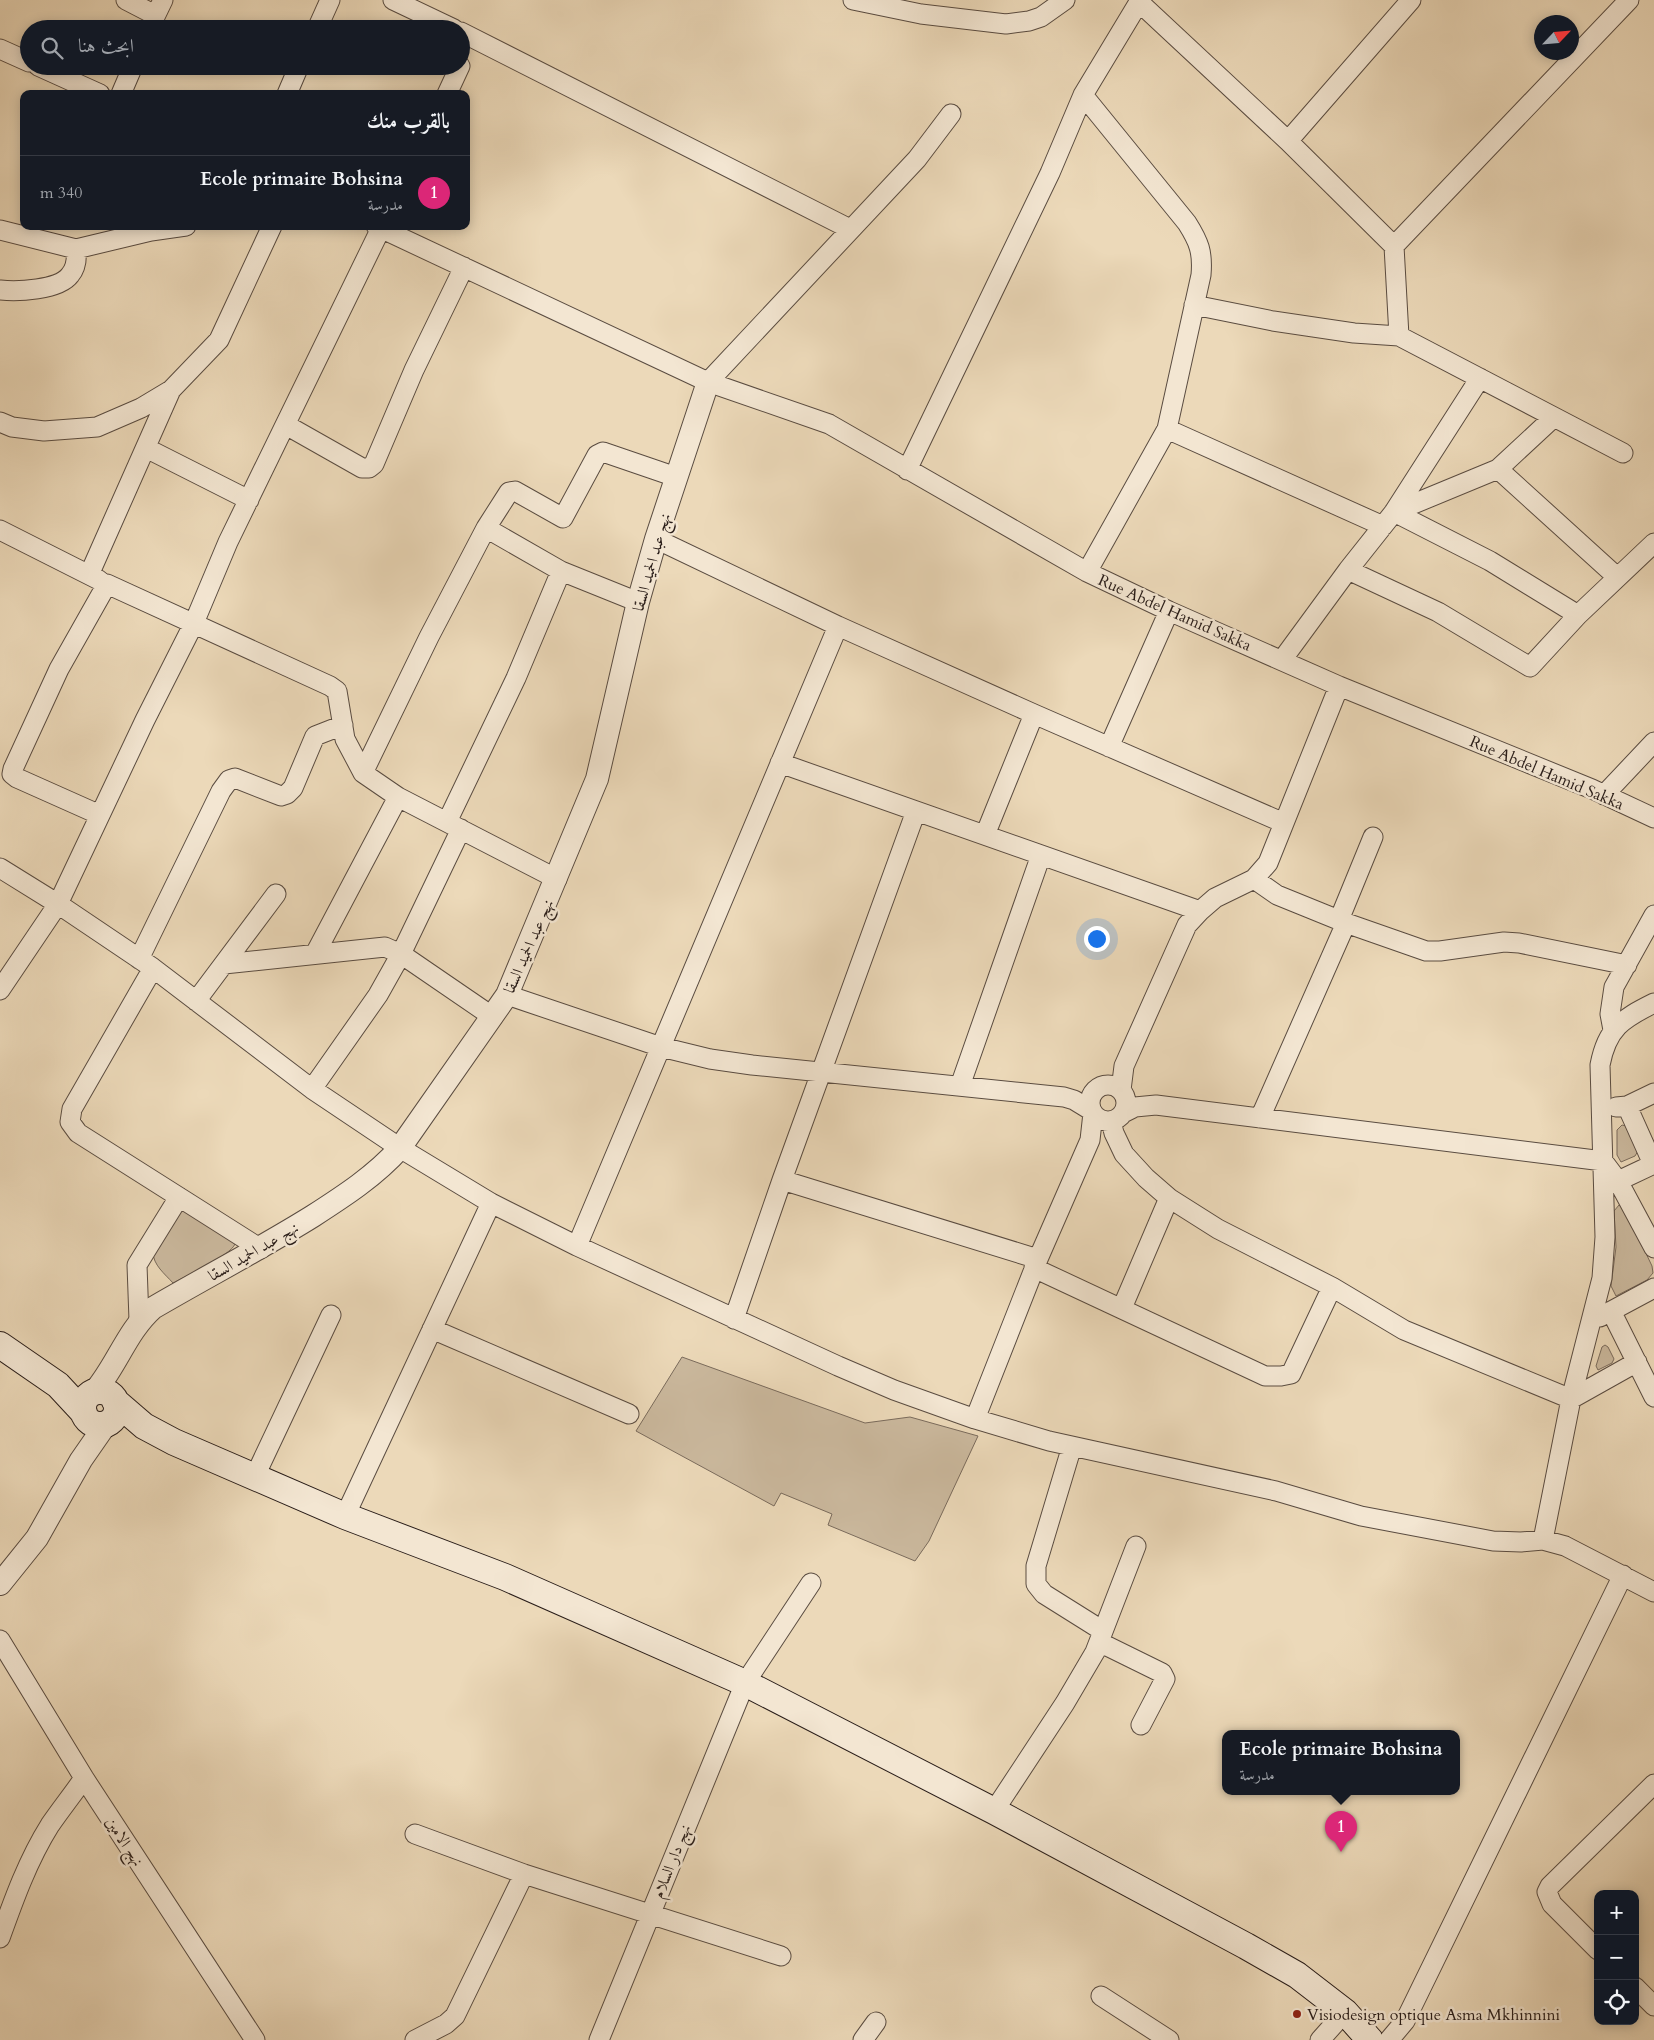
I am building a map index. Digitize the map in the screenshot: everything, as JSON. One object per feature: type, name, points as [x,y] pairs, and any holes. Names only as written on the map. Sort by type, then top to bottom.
[{"type":"main road","points":[[0,1345],[45,1376],[75,1387],[100,1407],[174,1442],[345,1516],[504,1577],[745,1683],[994,1811],[1246,1946],[1297,1976],[1344,2012],[1370,2040]]},
{"type":"street","points":[[126,0],[156,14]]},
{"type":"street","points":[[321,20],[330,0]]},
{"type":"street","points":[[393,0],[435,20]]},
{"type":"street","points":[[853,0],[921,14],[1006,24],[1029,22],[1041,17],[1065,0]]},
{"type":"street","points":[[1394,246],[1629,0]]},
{"type":"street","points":[[907,470],[1050,173],[1083,95],[1138,1],[1288,141],[1394,246],[1400,336]]},
{"type":"street","points":[[1288,141],[1400,4]]},
{"type":"street","points":[[470,36],[850,229]]},
{"type":"street","points":[[0,49],[20,58]]},
{"type":"street","points":[[58,75],[91,90]]},
{"type":"street","points":[[123,90],[129,75]]},
{"type":"street","points":[[289,90],[295,75]]},
{"type":"street","points":[[449,90],[456,75]]},
{"type":"street","points":[[1083,95],[1188,223],[1198,240],[1203,258],[1202,275],[1167,429],[1087,572]]},
{"type":"street","points":[[708,382],[917,159],[951,114]]},
{"type":"street","points":[[0,230],[76,249],[158,230]]},
{"type":"street","points":[[0,422],[12,427],[44,431],[97,427],[142,408],[171,390],[219,340],[270,230]]},
{"type":"street","points":[[1,986],[58,904],[194,623],[228,542],[286,425],[378,230]]},
{"type":"street","name":"Rue Abdel Hamid Sakka","points":[[385,230],[708,382],[829,424],[1087,572],[1170,611],[1339,686],[1604,795],[1654,818]]},
{"type":"street","points":[[0,290],[15,292],[54,286],[70,276],[77,260],[76,249]]},
{"type":"street","points":[[286,425],[362,468],[369,468],[374,464],[414,370],[464,267]]},
{"type":"street","points":[[1194,305],[1282,322],[1354,333],[1400,336],[1623,453]]},
{"type":"street","points":[[1282,660],[1388,519],[1480,378]]},
{"type":"street","name":"نهج عبد الحميد السقا","points":[[100,1407],[107,1376],[140,1320],[160,1304],[261,1249],[385,1166],[400,1148],[507,995],[597,779],[638,602],[656,539],[708,382]]},
{"type":"street","points":[[89,575],[171,390]]},
{"type":"street","points":[[1388,519],[1498,469],[1554,417]]},
{"type":"street","points":[[1167,429],[1490,561],[1578,615]]},
{"type":"street","points":[[146,448],[249,500]]},
{"type":"street","points":[[363,773],[429,637],[486,528],[509,492],[515,491],[563,518],[600,452],[676,477]]},
{"type":"street","points":[[1498,469],[1617,577]]},
{"type":"street","points":[[486,528],[561,571],[638,602]]},
{"type":"street","points":[[0,530],[107,584],[330,686],[338,691],[345,739],[363,773],[398,797],[557,878]]},
{"type":"street","points":[[656,539],[838,626],[1284,823]]},
{"type":"street","points":[[1348,570],[1438,612],[1530,667],[1578,615],[1654,544]]},
{"type":"street","points":[[312,1089],[378,995],[401,954],[561,571]]},
{"type":"street","points":[[100,815],[16,778],[12,774],[59,669],[107,584]]},
{"type":"street","points":[[1109,747],[1170,611]]},
{"type":"street","points":[[577,1246],[838,626]]},
{"type":"street","points":[[1339,686],[1268,863],[1254,879],[1215,898],[1200,910],[1187,925],[1112,1089],[1092,1094],[1090,1100],[1105,1116],[1124,1154],[1168,1198],[1218,1229],[1332,1287],[1404,1330],[1571,1399]]},
{"type":"street","points":[[985,835],[1034,714]]},
{"type":"street","points":[[261,1249],[78,1133],[70,1122],[72,1109],[146,963],[180,873],[221,791],[229,780],[235,778],[281,796],[287,794],[293,788],[315,736],[343,725]]},
{"type":"street","points":[[1604,795],[1654,742]]},
{"type":"street","points":[[780,763],[1200,910]]},
{"type":"street","points":[[315,954],[398,797]]},
{"type":"street","points":[[734,1320],[782,1180],[916,811]]},
{"type":"street","points":[[1260,1118],[1342,921],[1373,837]]},
{"type":"street","points":[[960,1086],[1041,855]]},
{"type":"street","points":[[0,868],[146,963],[312,1089],[400,1148],[491,1203],[734,1320],[894,1390],[975,1419],[1072,1446],[1276,1490],[1361,1516],[1493,1541],[1521,1542],[1544,1540],[1565,1546],[1654,1592]]},
{"type":"street","points":[[1254,879],[1277,895],[1426,951],[1440,951],[1504,942],[1519,943],[1627,964]]},
{"type":"street","points":[[196,1001],[276,894]]},
{"type":"street","points":[[1613,1030],[1610,1014],[1614,987],[1654,915]]},
{"type":"street","points":[[224,964],[385,947],[401,954],[493,1017]]},
{"type":"street","points":[[507,995],[661,1047],[718,1060],[1064,1097],[1112,1089],[1156,1105]]},
{"type":"street","points":[[1544,1540],[1571,1399],[1602,1278],[1605,1237],[1600,1064],[1607,1039],[1613,1030],[1625,1019],[1654,1003]]},
{"type":"street","points":[[975,1419],[1036,1264],[1090,1140],[1105,1116],[1126,1101],[1112,1089]]},
{"type":"street","points":[[1602,1107],[1627,1106],[1654,1093]]},
{"type":"street","points":[[1064,1097],[1105,1116],[1135,1107],[1156,1105],[1603,1162],[1618,1181],[1654,1248]]},
{"type":"street","points":[[1618,1181],[1654,1164],[1627,1106]]},
{"type":"street","points":[[782,1180],[1036,1264],[1122,1308],[1265,1376],[1291,1374],[1332,1287]]},
{"type":"street","points":[[140,1320],[137,1265],[179,1197]]},
{"type":"street","points":[[1122,1308],[1168,1198]]},
{"type":"street","points":[[345,1516],[491,1203]]},
{"type":"street","points":[[1591,1323],[1654,1288]]},
{"type":"street","points":[[1611,1311],[1654,1397]]},
{"type":"street","points":[[255,1476],[332,1315]]},
{"type":"street","points":[[432,1329],[629,1414]]},
{"type":"street","points":[[1571,1399],[1637,1362]]},
{"type":"street","points":[[0,1584],[37,1538],[81,1460],[86,1435],[100,1407]]},
{"type":"street","points":[[1072,1446],[1036,1566],[1036,1584],[1044,1594],[1101,1637],[1162,1674],[1165,1679],[1141,1725]]},
{"type":"street","points":[[994,1811],[1065,1703],[1101,1637],[1136,1546]]},
{"type":"street","points":[[1389,2040],[1405,2021],[1623,1575]]},
{"type":"street","name":"نهج دار السلام","points":[[599,2040],[745,1683],[811,1583]]},
{"type":"street","name":"نهج الامين","points":[[0,1640],[84,1778],[255,2040]]},
{"type":"street","points":[[0,1938],[20,1882],[36,1850],[84,1778]]},
{"type":"street","points":[[1594,1946],[1552,1904],[1547,1892],[1550,1886],[1654,1784]]},
{"type":"street","points":[[415,1834],[524,1874],[782,1956]]},
{"type":"street","points":[[415,2040],[446,2024],[455,2016],[524,1874]]},
{"type":"street","points":[[1639,1991],[1654,2006]]},
{"type":"street","points":[[1101,1996],[1169,2040]]},
{"type":"street","points":[[1320,2040],[1344,2012]]},
{"type":"street","points":[[863,2040],[876,2022]]},
{"type":"shaded area","points":[[1622,1125],[1626,1126],[1638,1151],[1635,1156],[1621,1162],[1617,1155],[1617,1130]]},
{"type":"shaded area","points":[[1619,1205],[1624,1207],[1652,1266],[1653,1273],[1647,1280],[1616,1296],[1611,1286],[1616,1247],[1614,1211]]},
{"type":"shaded area","points":[[185,1210],[233,1240],[235,1244],[232,1249],[217,1260],[173,1283],[157,1265],[153,1252],[178,1212]]},
{"type":"shaded area","points":[[1605,1345],[1614,1359],[1612,1363],[1598,1370],[1596,1366],[1602,1347]]},
{"type":"shaded area","points":[[682,1357],[865,1423],[910,1417],[978,1436],[929,1541],[915,1561],[828,1525],[832,1514],[781,1493],[774,1506],[636,1431]]},
{"type":"place","name":"Ecole primaire Bohsina","points":[[1341,1852]]},
{"type":"place","name":"Visiodesign optique Asma Mkhinnini","points":[[1297,2014]]}]
